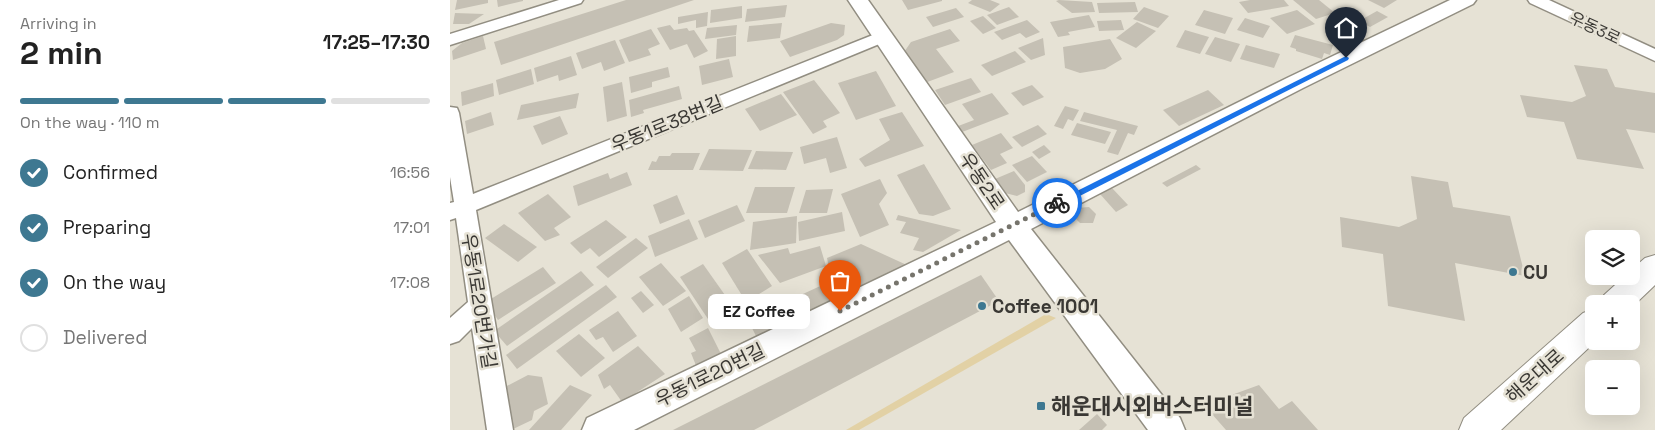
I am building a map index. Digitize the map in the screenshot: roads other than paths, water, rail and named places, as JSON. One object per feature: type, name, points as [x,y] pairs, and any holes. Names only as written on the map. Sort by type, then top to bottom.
[{"type":"main road","points":[[1625,295],[1655,268]]},
{"type":"main road","name":"해운대로","points":[[1476,430],[1585,331]]},
{"type":"street","points":[[450,40],[575,0]]},
{"type":"street","name":"우동2로","points":[[858,0],[1013,226],[1168,430]]},
{"type":"street","name":"우동1로20번길","points":[[599,430],[1013,226],[1286,87],[1466,0]]},
{"type":"street","name":"우동3로","points":[[1536,0],[1655,56]]},
{"type":"street","name":"우동1로38번길","points":[[457,209],[883,36]]},
{"type":"street","name":"우동1로20번가길","points":[[450,113],[457,209],[480,306],[500,430]]},
{"type":"street","points":[[450,333],[480,306]]},
{"type":"place","name":"CU","points":[[1513,272]]},
{"type":"place","name":"Coffee 1001","points":[[982,306]]},
{"type":"place","name":"EZ Coffee","points":[[840,311]]},
{"type":"place","name":"해운대시외버스터미널","points":[[1041,406]]}]
